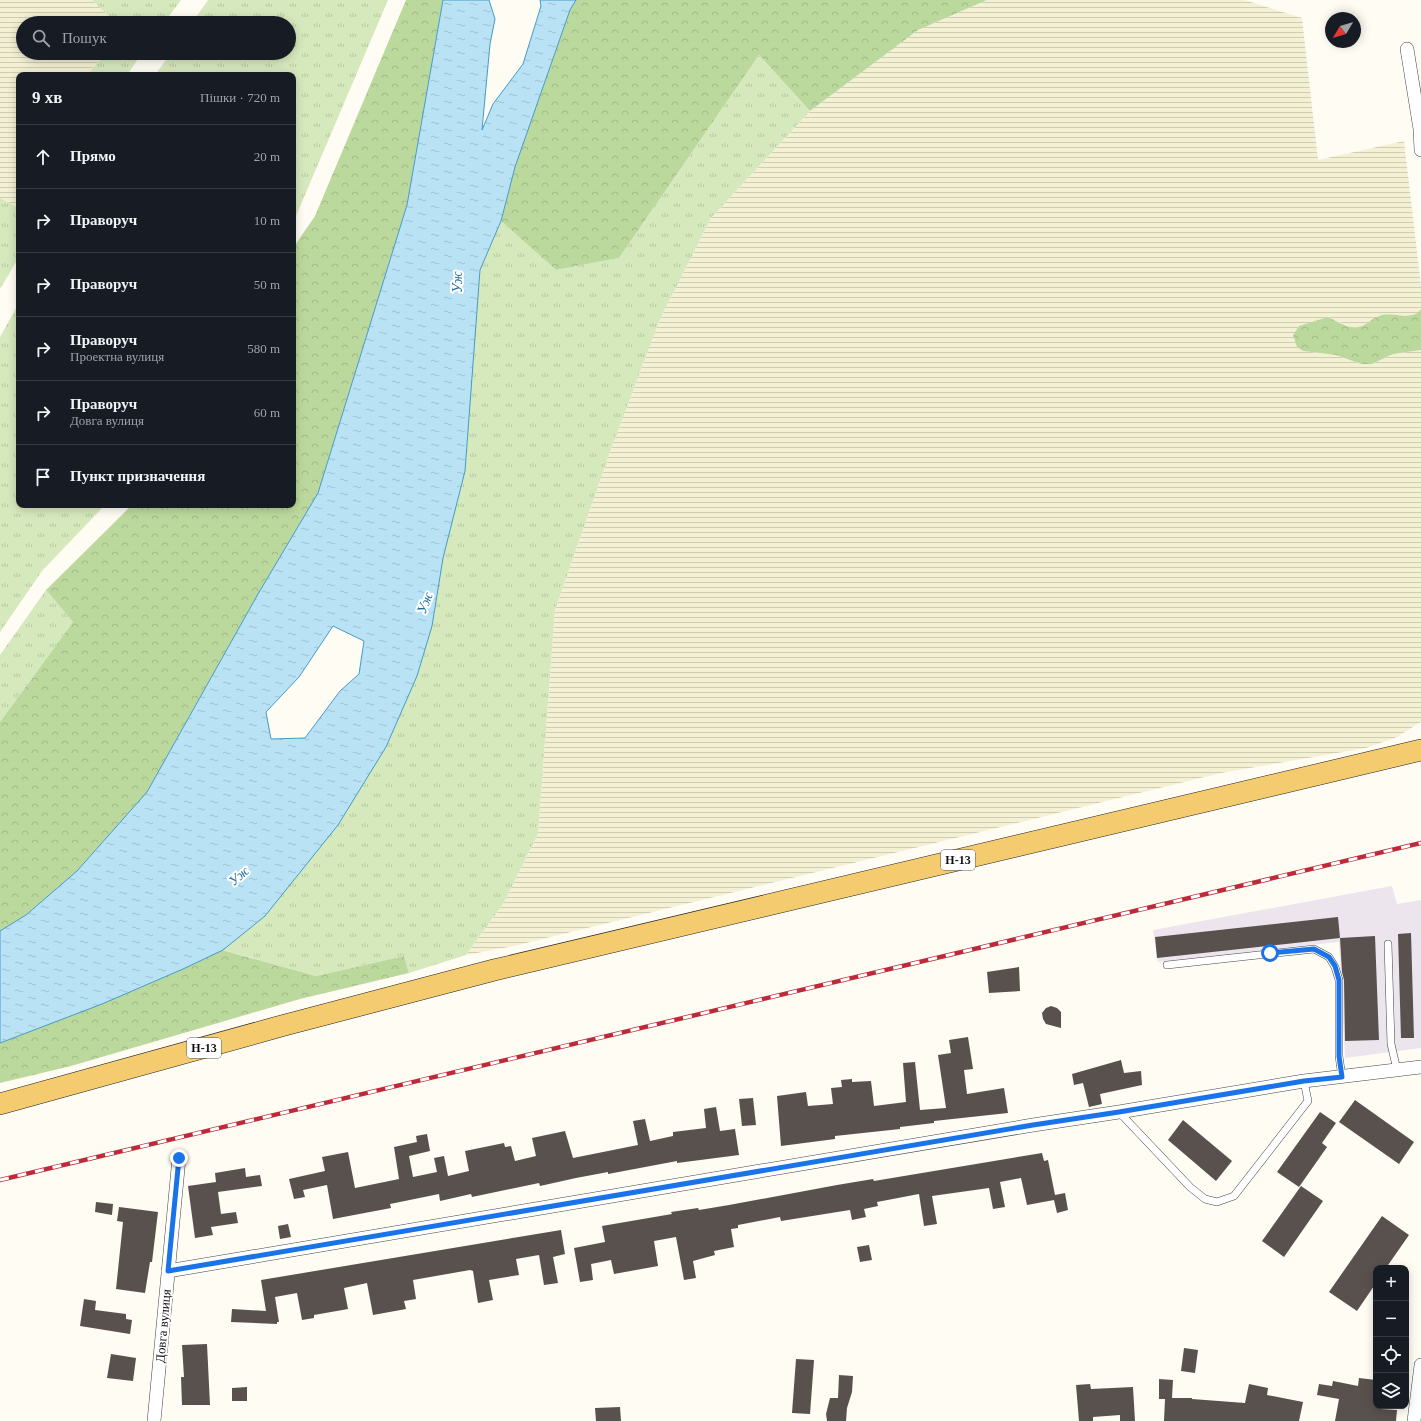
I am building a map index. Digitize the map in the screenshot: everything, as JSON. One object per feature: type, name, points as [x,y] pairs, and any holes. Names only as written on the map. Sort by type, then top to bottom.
[{"type":"main road","name":"Н-13","points":[[0,1104],[285,1025],[494,970],[1421,750]]},
{"type":"street","points":[[1407,49],[1420,129],[1421,150]]},
{"type":"street","points":[[168,1271],[640,1190],[1033,1125],[1304,1081],[1421,1066]]},
{"type":"street","name":"Довга вулиця","points":[[154,1421],[179,1158]]},
{"type":"street","points":[[1414,1421],[1421,1365]]},
{"type":"lane","points":[[1388,944],[1391,1044],[1398,1070]]},
{"type":"lane","points":[[1167,965],[1314,949],[1323,952],[1329,957],[1335,966],[1339,980],[1339,1056],[1342,1077]]},
{"type":"lane","points":[[1119,1112],[1190,1187],[1205,1199],[1217,1202],[1234,1196],[1308,1101],[1304,1081]]},
{"type":"shaded area","points":[[0,0],[92,0],[109,16],[16,16],[16,60],[100,60],[90,72],[16,72],[16,206],[0,198]]},
{"type":"shaded area","points":[[987,0],[1244,0],[1302,18],[1318,160],[1404,141],[1421,286],[1421,309],[1419,313],[1410,315],[1380,315],[1363,327],[1351,327],[1328,317],[1303,351],[1336,355],[1361,364],[1372,364],[1393,354],[1421,350],[1421,722],[1397,737],[1366,748],[1221,773],[514,946],[466,955],[503,904],[538,834],[555,610],[610,452],[660,319],[711,218],[810,111],[918,30]]},
{"type":"shaded area","points":[[1392,886],[1397,904],[1421,900],[1421,1048],[1345,1058],[1339,942],[1158,962],[1153,930]]},
{"type":"green space","points":[[92,0],[181,0],[169,16],[109,16]]},
{"type":"green space","points":[[208,0],[388,0],[296,216],[296,72],[157,72],[166,60],[296,60],[296,16],[197,16]]},
{"type":"green space","points":[[406,0],[443,0],[407,205],[318,493],[258,594],[147,792],[77,871],[26,915],[0,931],[0,722],[73,622],[46,590],[129,508],[296,508],[296,244],[315,216]]},
{"type":"green space","points":[[576,0],[987,0],[918,30],[810,111],[759,55],[619,258],[556,270],[501,221],[515,167],[570,10]]},
{"type":"green space","points":[[759,55],[810,111],[711,218],[660,319],[610,452],[555,610],[538,834],[503,904],[466,955],[409,973],[404,956],[316,976],[223,950],[265,916],[386,747],[417,676],[432,626],[474,339],[480,270],[501,221],[556,270],[619,258]]},
{"type":"green space","points":[[100,60],[137,60],[129,72],[90,72]]},
{"type":"green space","points":[[0,198],[16,206],[16,262],[0,289]]},
{"type":"green space","points":[[16,308],[16,508],[102,508],[42,571],[0,632],[0,337]]},
{"type":"green space","points":[[1421,309],[1421,350],[1393,354],[1372,364],[1361,364],[1336,355],[1303,351],[1297,347],[1293,335],[1299,326],[1328,317],[1352,327],[1360,327],[1379,316],[1413,315]]},
{"type":"green space","points":[[46,590],[73,622],[0,722],[0,655]]},
{"type":"green space","points":[[222,950],[316,976],[404,956],[409,973],[300,999],[71,1066],[0,1083],[0,1043],[140,988]]},
{"type":"water","name":"Уж","points":[[443,0],[489,0],[495,19],[490,44],[482,130],[493,104],[523,64],[541,6],[540,0],[576,0],[570,10],[515,167],[501,221],[480,270],[465,471],[443,558],[432,626],[417,676],[386,747],[338,825],[265,916],[223,950],[102,1004],[0,1043],[0,931],[26,915],[77,871],[147,792],[258,594],[318,493],[407,205]],"holes":[[[333,626],[364,641],[359,674],[340,691],[305,738],[271,739],[266,712],[299,677]]]},
{"type":"building","points":[[1338,917],[1340,938],[1157,958],[1155,937]]},
{"type":"building","points":[[1411,933],[1414,1038],[1401,1038],[1398,934]]},
{"type":"building","points":[[1375,936],[1379,1040],[1345,1041],[1344,980],[1342,972],[1340,938]]},
{"type":"building","points":[[1019,967],[1020,991],[989,993],[987,972]]},
{"type":"building","points":[[1051,1006],[1057,1008],[1061,1012],[1061,1028],[1046,1024],[1043,1019],[1042,1013],[1046,1008]]},
{"type":"building","points":[[968,1037],[973,1069],[964,1070],[967,1094],[1004,1088],[1008,1113],[934,1121],[934,1123],[900,1127],[900,1129],[835,1136],[835,1139],[781,1146],[777,1096],[806,1092],[808,1106],[833,1104],[831,1088],[842,1087],[841,1080],[852,1079],[852,1082],[871,1081],[874,1106],[906,1102],[903,1063],[915,1062],[920,1110],[946,1108],[938,1055],[951,1053],[949,1040]]},
{"type":"building","points":[[1121,1060],[1124,1073],[1141,1071],[1142,1085],[1100,1094],[1102,1104],[1089,1107],[1083,1083],[1074,1085],[1072,1074]]},
{"type":"building","points":[[753,1098],[756,1125],[742,1126],[739,1099]]},
{"type":"building","points":[[1355,1100],[1414,1142],[1399,1164],[1339,1122]]},
{"type":"building","points":[[716,1107],[720,1131],[735,1129],[739,1155],[677,1163],[677,1161],[608,1174],[608,1172],[540,1186],[539,1183],[472,1197],[471,1194],[440,1201],[439,1194],[390,1204],[391,1208],[333,1219],[327,1185],[303,1190],[305,1197],[294,1199],[289,1179],[325,1171],[322,1157],[348,1152],[355,1188],[399,1179],[394,1147],[417,1142],[416,1136],[427,1134],[430,1151],[409,1156],[413,1177],[437,1172],[434,1158],[444,1156],[448,1176],[469,1171],[465,1151],[504,1143],[505,1147],[511,1146],[515,1161],[536,1156],[532,1138],[565,1131],[573,1158],[638,1145],[633,1121],[645,1119],[650,1141],[673,1136],[673,1132],[706,1128],[704,1109]]},
{"type":"building","points":[[1320,1112],[1336,1123],[1322,1143],[1327,1147],[1299,1187],[1277,1172]]},
{"type":"building","points":[[1183,1120],[1232,1161],[1216,1181],[1168,1140]]},
{"type":"building","points":[[1042,1153],[1044,1161],[1048,1160],[1055,1195],[1065,1193],[1068,1210],[1057,1213],[1054,1200],[1027,1205],[1021,1178],[1000,1182],[1005,1207],[993,1209],[989,1188],[932,1196],[937,1224],[924,1226],[919,1194],[877,1202],[878,1206],[864,1209],[866,1217],[852,1220],[850,1210],[781,1221],[780,1217],[738,1225],[738,1228],[731,1229],[734,1247],[714,1251],[715,1255],[693,1261],[696,1278],[684,1280],[676,1237],[654,1241],[658,1266],[614,1274],[611,1260],[591,1264],[593,1280],[580,1282],[574,1248],[605,1242],[602,1226],[672,1214],[671,1212],[698,1208],[699,1210],[873,1179],[874,1181]]},
{"type":"building","points":[[245,1168],[246,1177],[260,1175],[262,1186],[218,1192],[221,1214],[236,1212],[238,1223],[211,1227],[213,1235],[195,1238],[188,1186],[216,1182],[215,1173]]},
{"type":"building","points":[[1301,1186],[1323,1201],[1284,1257],[1262,1241]]},
{"type":"building","points":[[96,1202],[113,1204],[112,1215],[95,1212]]},
{"type":"building","points":[[119,1207],[158,1212],[152,1262],[150,1262],[145,1293],[116,1289],[123,1222],[117,1221]]},
{"type":"building","points":[[1382,1216],[1409,1235],[1388,1265],[1373,1265],[1373,1287],[1357,1311],[1329,1292]]},
{"type":"building","points":[[288,1224],[291,1237],[280,1239],[278,1226]]},
{"type":"building","points":[[561,1230],[565,1254],[553,1257],[558,1283],[544,1285],[539,1255],[516,1259],[519,1275],[489,1280],[493,1300],[478,1303],[473,1271],[470,1270],[413,1280],[416,1299],[404,1301],[406,1309],[373,1315],[367,1283],[344,1288],[348,1309],[314,1315],[314,1318],[302,1320],[297,1293],[275,1297],[279,1322],[277,1322],[277,1324],[231,1322],[232,1309],[266,1311],[261,1280]]},
{"type":"building","points":[[869,1245],[872,1260],[860,1262],[857,1247]]},
{"type":"building","points":[[84,1299],[96,1301],[95,1310],[126,1314],[126,1319],[132,1320],[130,1334],[80,1326]]},
{"type":"building","points":[[207,1344],[210,1405],[182,1405],[181,1377],[184,1377],[182,1345]]},
{"type":"building","points":[[1184,1348],[1198,1350],[1195,1373],[1181,1371]]},
{"type":"building","points":[[111,1354],[136,1358],[133,1381],[107,1378]]},
{"type":"building","points":[[796,1359],[814,1360],[810,1414],[792,1413]]},
{"type":"building","points":[[839,1375],[853,1376],[852,1392],[847,1408],[846,1421],[827,1421],[826,1414],[830,1398],[838,1398]]},
{"type":"building","points":[[1359,1378],[1373,1380],[1373,1409],[1397,1410],[1396,1421],[1335,1421],[1339,1399],[1317,1395],[1319,1384],[1332,1386],[1333,1381],[1358,1386]]},
{"type":"building","points":[[1159,1379],[1173,1380],[1172,1398],[1192,1398],[1245,1403],[1249,1384],[1268,1388],[1267,1395],[1303,1402],[1299,1421],[1164,1421],[1165,1399],[1159,1399]]},
{"type":"building","points":[[1090,1384],[1091,1389],[1133,1387],[1135,1421],[1120,1421],[1120,1415],[1093,1417],[1093,1421],[1079,1421],[1076,1385]]},
{"type":"building","points":[[247,1387],[247,1401],[232,1401],[232,1388]]},
{"type":"building","points":[[620,1407],[621,1421],[596,1421],[595,1408]]},
{"type":"railway","points":[[0,1180],[1421,843]]},
{"type":"route","points":[[179,1158],[168,1271],[1033,1125],[1304,1081],[1342,1077],[1339,1056],[1339,980],[1335,966],[1329,957],[1323,952],[1314,949],[1270,953]]}]
